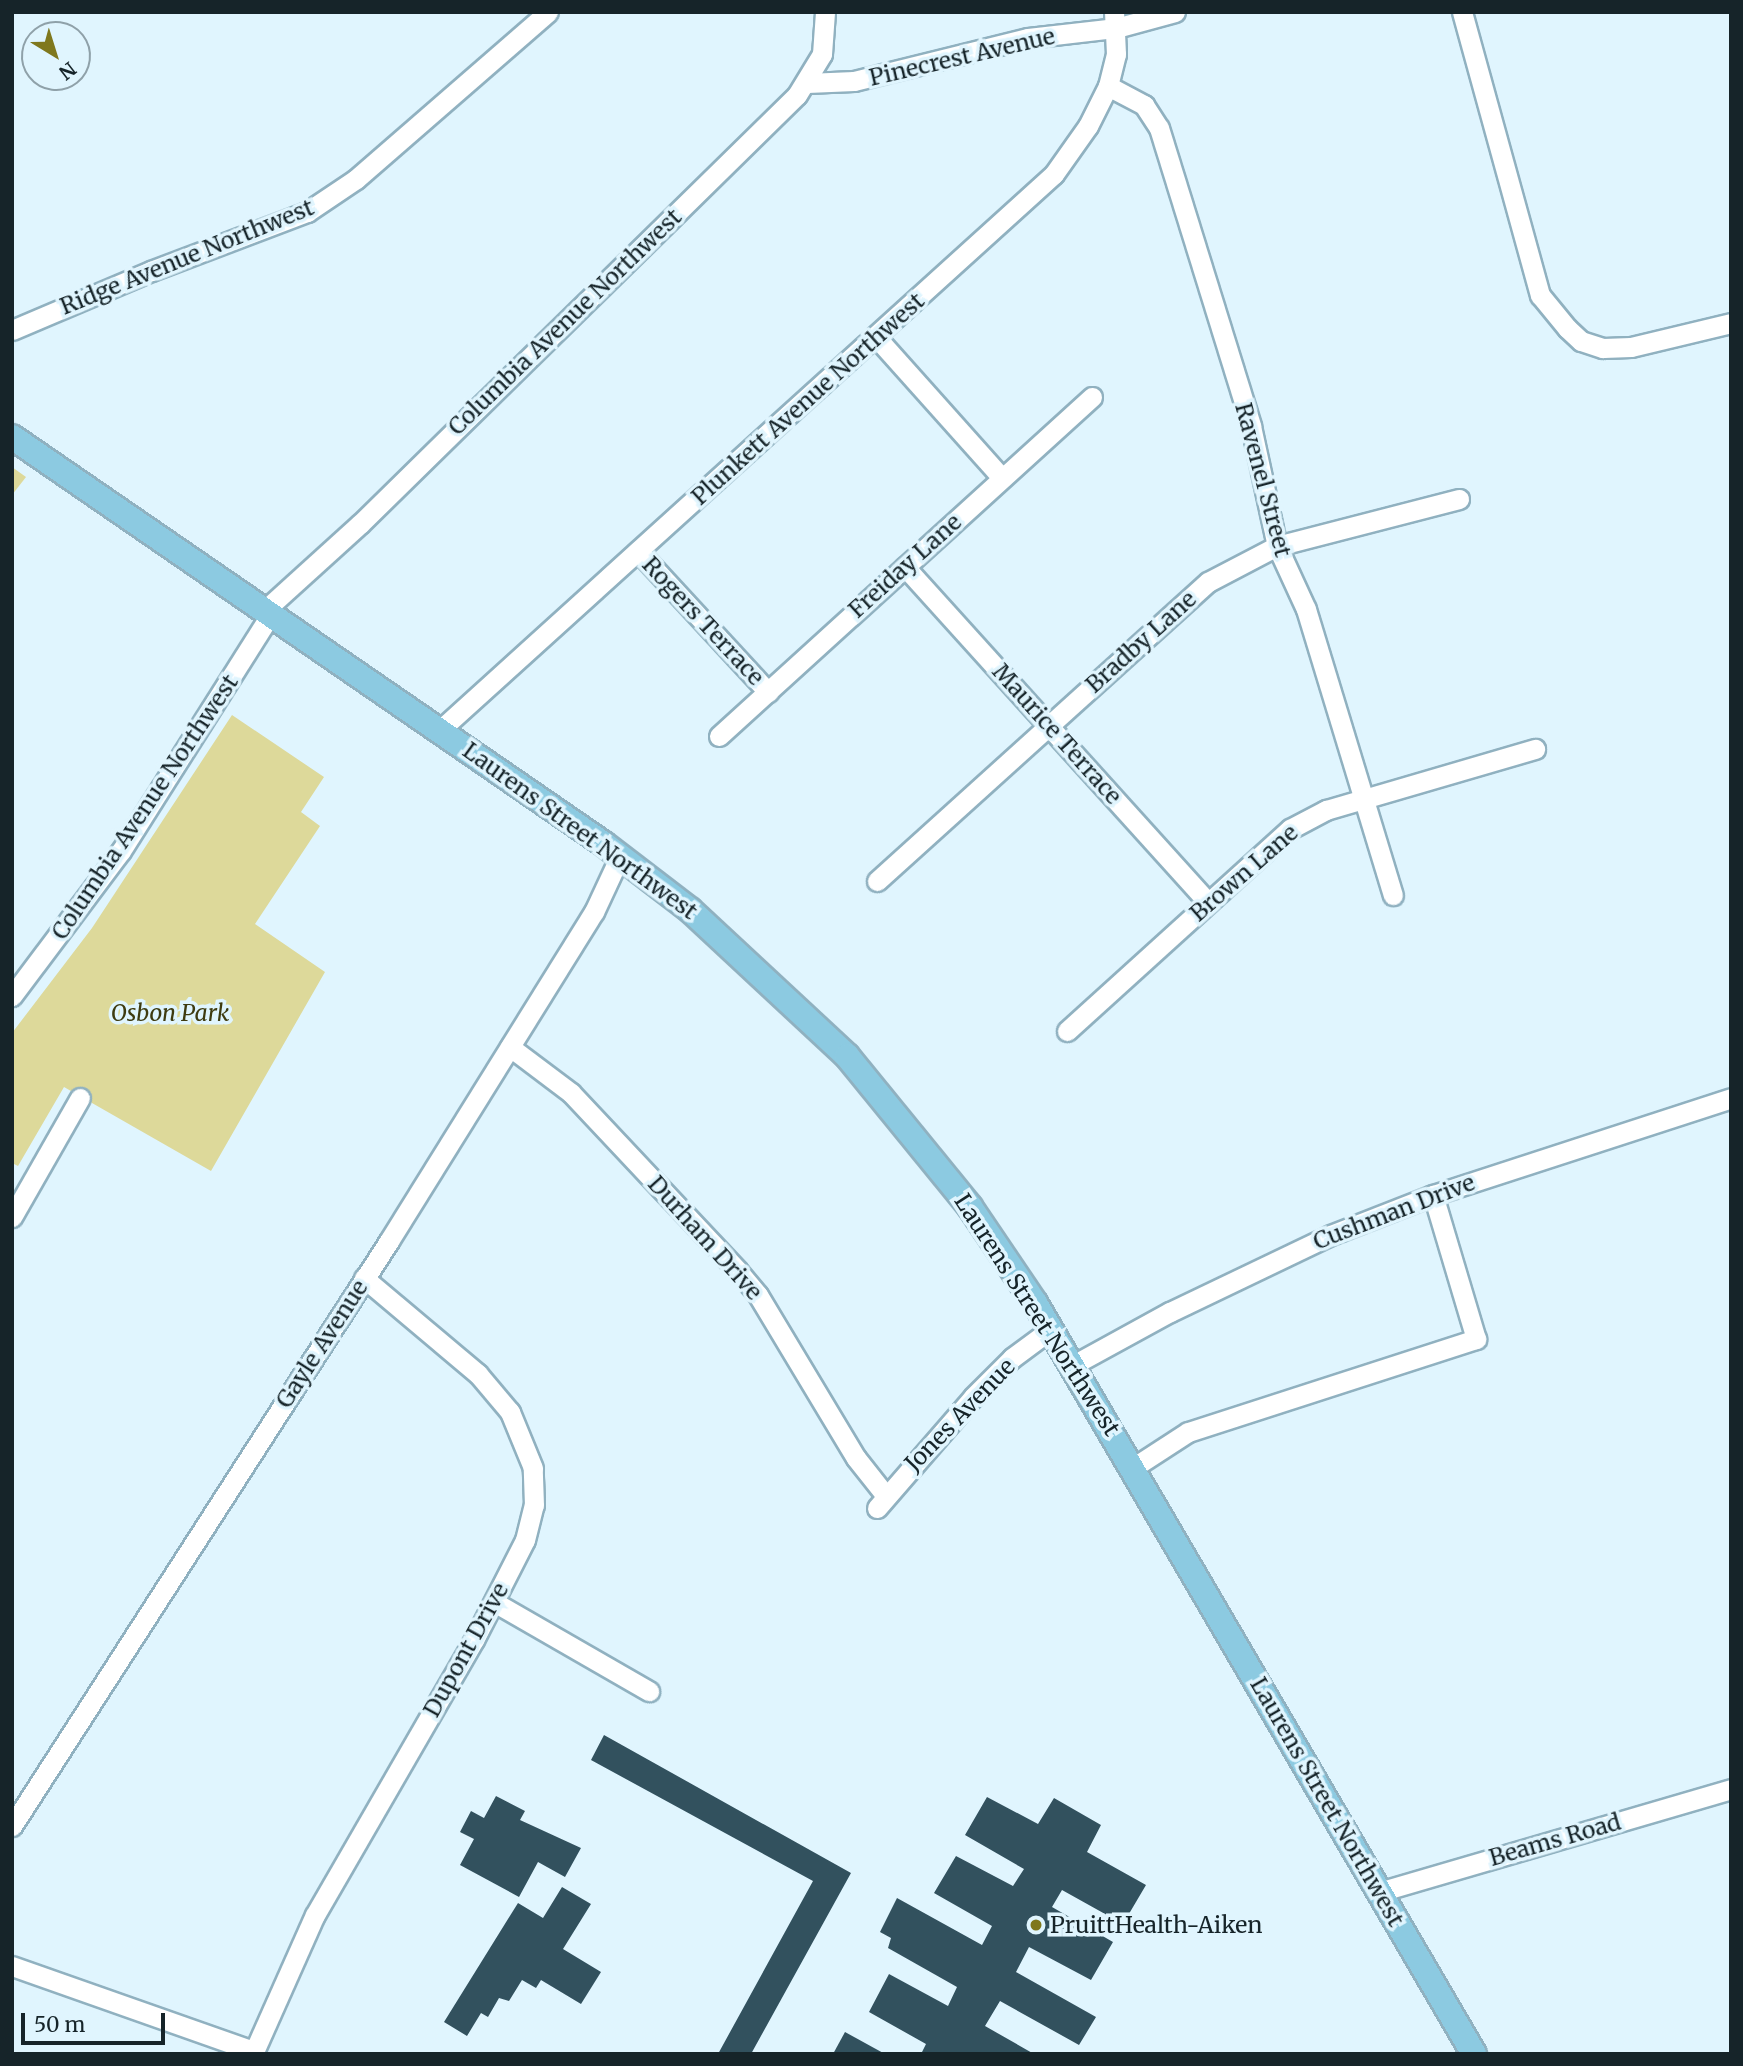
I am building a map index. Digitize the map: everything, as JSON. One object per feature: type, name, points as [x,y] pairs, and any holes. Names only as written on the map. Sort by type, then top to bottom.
[{"type":"main road","name":"Laurens Street Northwest","points":[[12,437],[620,856],[690,910],[848,1056],[970,1207],[1051,1329],[1134,1467],[1474,2054]]},
{"type":"street","name":"Ridge Avenue Northwest","points":[[12,330],[151,271],[307,212],[356,179],[548,12]]},
{"type":"street","name":"Columbia Avenue Northwest","points":[[12,996],[121,851],[268,612],[807,83],[822,54],[825,12]]},
{"type":"street","name":"Pinecrest Avenue","points":[[807,83],[854,81],[1028,37],[1115,20],[1175,12]]},
{"type":"street","points":[[1462,12],[1497,127],[1517,225],[1541,295],[1566,328],[1581,341],[1603,348],[1631,347],[1731,323]]},
{"type":"street","name":"Plunkett Avenue Northwest","points":[[440,730],[1054,174],[1088,126],[1108,86],[1115,20]]},
{"type":"street","name":"Ravenel Street","points":[[1108,86],[1144,105],[1159,128],[1251,426],[1277,546],[1306,609],[1362,801],[1393,895]]},
{"type":"street","points":[[876,337],[1002,478]]},
{"type":"street","name":"Freiday Lane","points":[[719,736],[1092,397]]},
{"type":"street","name":"Bradby Lane","points":[[877,881],[1188,596],[1277,546],[1460,499]]},
{"type":"street","name":"Rogers Terrace","points":[[638,551],[768,692]]},
{"type":"street","name":"Maurice Terrace","points":[[905,567],[1208,902]]},
{"type":"street","name":"Brown Lane","points":[[1067,1031],[1290,829],[1326,810],[1535,749]]},
{"type":"street","name":"Gayle Avenue","points":[[12,1826],[510,1047],[594,912],[620,856]]},
{"type":"street","name":"Durham Drive","points":[[510,1047],[571,1093],[752,1287],[881,1502]]},
{"type":"street","points":[[12,1217],[19,1190],[80,1098]]},
{"type":"street","name":"Cushman Drive","points":[[1073,1365],[1239,1277],[1433,1195],[1731,1098]]},
{"type":"street","points":[[1134,1467],[1188,1432],[1476,1339],[1433,1195]]},
{"type":"street","name":"Dupont Drive","points":[[253,2052],[315,1915],[494,1602],[531,1522],[535,1486],[528,1451],[510,1412],[478,1374],[364,1278]]},
{"type":"street","name":"Jones Avenue","points":[[881,1502],[973,1397],[1012,1358],[1051,1329]]},
{"type":"street","points":[[494,1602],[649,1692]]},
{"type":"street","name":"Beams Road","points":[[1379,1892],[1731,1789]]},
{"type":"street","points":[[12,1966],[253,2052]]},
{"type":"green space","points":[[12,467],[26,477],[12,495]]},
{"type":"green space","name":"Osbon Park","points":[[232,715],[324,777],[301,812],[320,826],[255,924],[325,972],[211,1171],[64,1087],[18,1166],[12,1163],[12,1033],[92,928]]},
{"type":"building","points":[[604,1735],[851,1873],[751,2054],[718,2054],[813,1881],[591,1760]]},
{"type":"building","points":[[496,1796],[525,1811],[520,1820],[581,1848],[565,1877],[538,1862],[519,1897],[460,1865],[474,1839],[460,1832],[471,1811],[484,1818]]},
{"type":"building","name":"PruittHealth-Aiken","points":[[987,1797],[1038,1824],[1054,1798],[1101,1825],[1087,1852],[1146,1885],[1123,1924],[1062,1890],[1052,1907],[1113,1942],[1091,1980],[1029,1947],[1016,1972],[1096,2017],[1079,2045],[1000,2001],[985,2026],[1034,2054],[921,2054],[926,2044],[869,2012],[889,1974],[948,2006],[957,1987],[888,1948],[891,1938],[880,1932],[897,1898],[982,1945],[992,1926],[934,1893],[956,1856],[1013,1886],[1024,1869],[965,1835]]},
{"type":"building","points":[[562,1887],[591,1904],[563,1949],[601,1972],[581,2004],[541,1980],[536,1988],[522,1980],[509,2001],[499,1998],[488,2017],[481,2013],[467,2036],[444,2022],[518,1903],[543,1918]]},
{"type":"building","points":[[845,2032],[885,2054],[833,2054]]},
{"type":"place","name":"PruittHealth-Aiken","points":[[1036,1925]]}]
